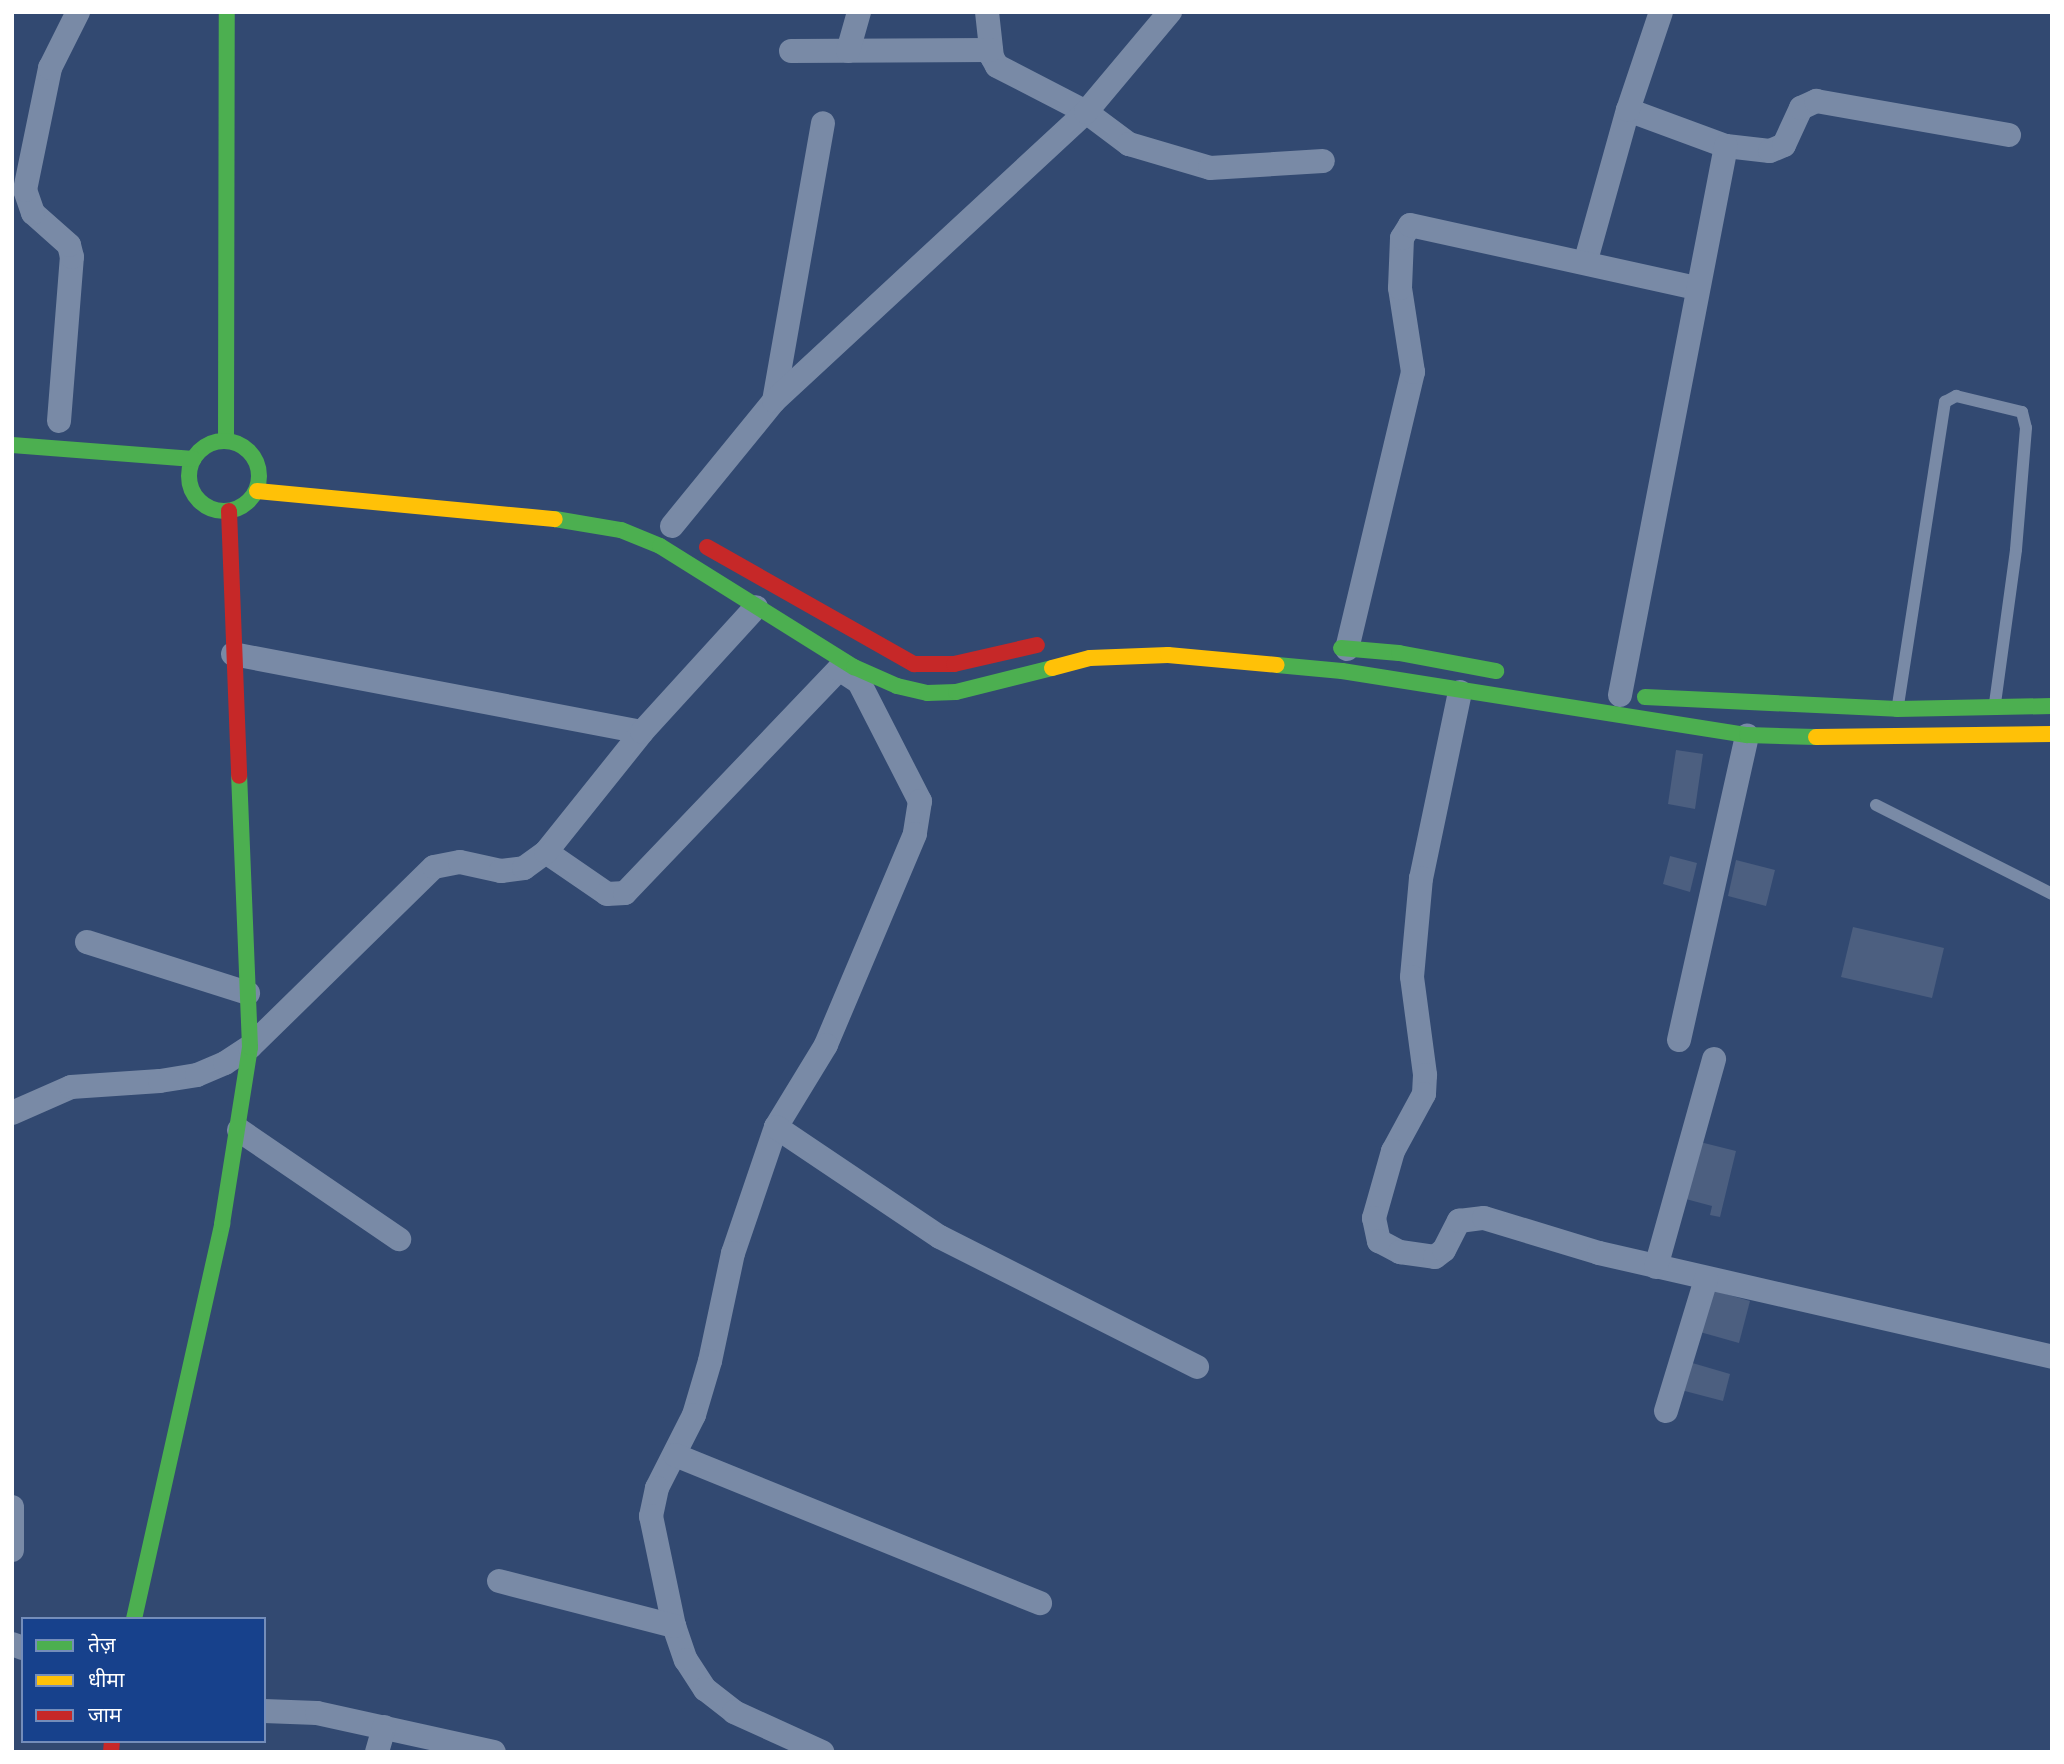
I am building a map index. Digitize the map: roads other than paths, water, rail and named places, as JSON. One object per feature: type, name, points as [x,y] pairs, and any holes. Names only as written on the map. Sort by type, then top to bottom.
[{"type":"main road","points":[[226,440],[227,12]]},
{"type":"main road","points":[[226,440],[250,452],[258,468],[257,491],[250,500],[229,511],[205,506],[182,485],[193,459],[203,447],[226,440]]},
{"type":"main road","points":[[12,445],[193,459]]},
{"type":"main road","points":[[258,468],[281,471]]},
{"type":"main road","points":[[257,491],[576,521],[621,530],[660,546],[854,667],[897,686],[927,693],[956,692],[1090,657],[1123,654],[1342,671],[1460,692],[1747,735],[1894,739],[2052,734]]},
{"type":"main road","points":[[134,1617],[239,1130],[250,1047],[229,511]]},
{"type":"main road","points":[[677,529],[914,664],[954,664],[1051,642]]},
{"type":"main road","points":[[1320,647],[1399,653],[1516,675]]},
{"type":"main road","points":[[1613,693],[1897,709],[1994,710],[2052,706]]},
{"type":"street","points":[[59,421],[72,257],[69,245],[33,213],[25,190],[50,68],[78,12]]},
{"type":"street","points":[[848,51],[859,12]]},
{"type":"street","points":[[988,12],[991,50],[997,66],[1007,75],[1086,112],[1129,144],[1210,168],[1323,161]]},
{"type":"street","points":[[677,529],[774,401],[1086,112],[1170,12]]},
{"type":"street","points":[[1586,260],[1628,110],[1661,12]]},
{"type":"street","points":[[791,51],[991,50]]},
{"type":"street","points":[[1628,110],[1726,146],[1779,149],[1801,108],[1816,101],[2010,135]]},
{"type":"street","points":[[774,401],[824,123]]},
{"type":"street","points":[[1613,693],[1726,146]]},
{"type":"street","points":[[1347,649],[1413,372],[1400,288],[1405,231],[1419,224],[1586,260],[1696,288]]},
{"type":"street","points":[[12,1114],[71,1087],[197,1075],[250,1047],[434,867],[460,862],[513,871],[546,852],[642,732],[756,607]]},
{"type":"street","points":[[233,654],[642,732]]},
{"type":"street","points":[[546,852],[607,894],[625,893],[831,672],[850,673],[859,682],[915,787],[919,817],[826,1045],[776,1126],[733,1253],[710,1362],[675,1455],[657,1489],[651,1516],[674,1626],[686,1660],[718,1702],[798,1747],[822,1752]]},
{"type":"street","points":[[1460,692],[1421,878],[1412,977],[1425,1075],[1423,1094],[1393,1151],[1374,1218],[1375,1236],[1387,1248],[1435,1257],[1444,1250],[1459,1221],[1472,1216],[1656,1267],[2052,1357]]},
{"type":"street","points":[[1679,1040],[1747,735]]},
{"type":"street","points":[[87,943],[248,993]]},
{"type":"street","points":[[1656,1267],[1714,1059]]},
{"type":"street","points":[[776,1126],[940,1237],[1197,1367]]},
{"type":"street","points":[[239,1130],[399,1239]]},
{"type":"street","points":[[1666,1411],[1706,1279]]},
{"type":"street","points":[[675,1455],[1040,1603]]},
{"type":"street","points":[[12,1507],[12,1550]]},
{"type":"street","points":[[499,1581],[674,1626]]},
{"type":"street","points":[[266,1711],[317,1713],[384,1727],[457,1747],[494,1752]]},
{"type":"street","points":[[377,1752],[384,1727]]},
{"type":"lane","points":[[1897,709],[1945,402],[1956,396],[2022,412],[2026,428],[2016,550],[1994,710]]},
{"type":"lane","points":[[1876,805],[2052,894]]}]
